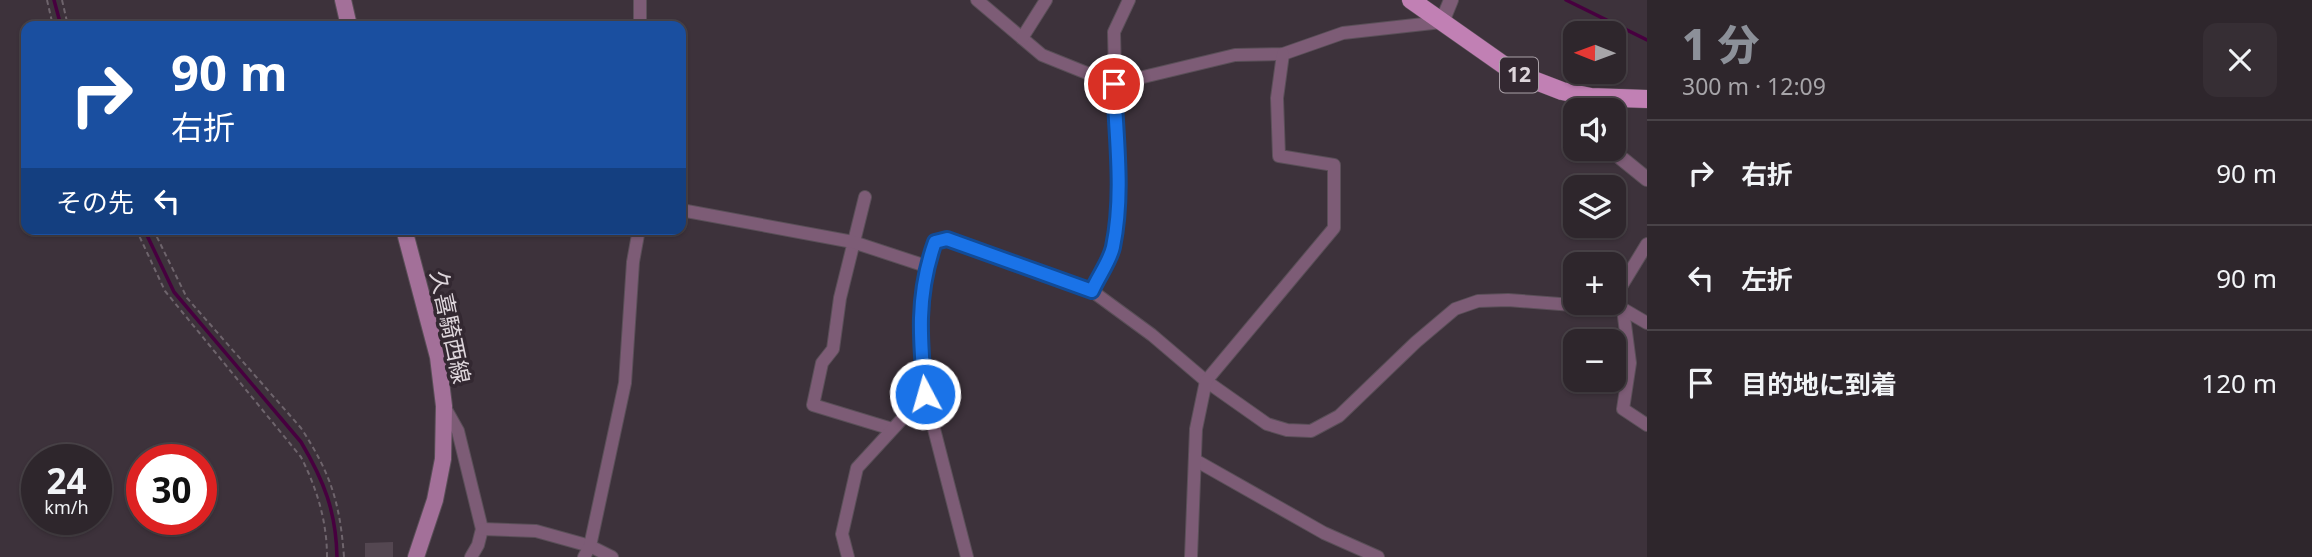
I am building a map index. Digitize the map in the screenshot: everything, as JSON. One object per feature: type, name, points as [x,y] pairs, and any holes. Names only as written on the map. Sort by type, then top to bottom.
[{"type":"main road","points":[[343,0],[348,21]]},
{"type":"main road","name":"12","points":[[1411,0],[1515,73],[1578,98]]},
{"type":"main road","name":"12","points":[[1626,101],[1647,99]]},
{"type":"main road","name":"久喜騎西線","points":[[406,235],[439,357],[444,406],[443,459],[435,500],[416,557]]},
{"type":"street","points":[[639,0],[640,21]]},
{"type":"street","points":[[977,0],[1042,55],[1114,84],[1236,55],[1283,54],[1343,33],[1442,22],[1451,0]]},
{"type":"street","points":[[1022,38],[1046,0]]},
{"type":"street","points":[[1092,291],[1112,250],[1116,227],[1118,200],[1114,32],[1129,0]]},
{"type":"street","points":[[1191,557],[1196,429],[1206,381],[1334,228],[1334,165],[1279,156],[1277,98],[1283,54]]},
{"type":"street","points":[[1625,161],[1647,179]]},
{"type":"street","points":[[865,197],[840,298],[833,349],[822,363],[813,405],[892,429]]},
{"type":"street","points":[[686,211],[853,242],[926,266]]},
{"type":"street","points":[[587,552],[625,383],[633,262],[638,235]]},
{"type":"street","points":[[967,557],[925,394],[919,338],[926,266],[935,242],[947,239],[1092,291],[1152,335],[1206,381],[1267,424],[1287,430],[1311,431],[1339,416],[1416,342],[1455,309],[1478,301],[1508,300],[1563,304]]},
{"type":"street","points":[[1626,285],[1647,244]]},
{"type":"street","points":[[1626,309],[1647,323]]},
{"type":"street","points":[[1620,315],[1630,363],[1623,409],[1647,425]]},
{"type":"street","points":[[848,557],[842,534],[857,468],[925,394]]},
{"type":"street","points":[[444,406],[458,431],[482,529],[478,545],[471,557]]},
{"type":"street","points":[[1195,460],[1324,533],[1378,557]]},
{"type":"street","points":[[482,529],[536,531],[587,552],[612,557]]},
{"type":"path","points":[[47,0],[52,21]]},
{"type":"path","points":[[62,0],[67,21]]},
{"type":"path","points":[[139,235],[164,291],[301,457],[322,510],[327,533],[327,557]]},
{"type":"path","points":[[156,235],[187,298],[301,428],[317,452],[333,486],[344,557]]},
{"type":"building","points":[[393,542],[393,557],[365,557],[365,543]]},
{"type":"waterway","points":[[54,0],[60,21]]},
{"type":"waterway","points":[[1566,0],[1647,40]]},
{"type":"waterway","points":[[147,235],[174,292],[301,442],[327,497],[334,525],[337,557]]},
{"type":"route","points":[[925,394],[919,338],[921,297],[926,266],[935,242],[947,239],[1092,291],[1112,250],[1116,227],[1118,200],[1114,84]]}]
